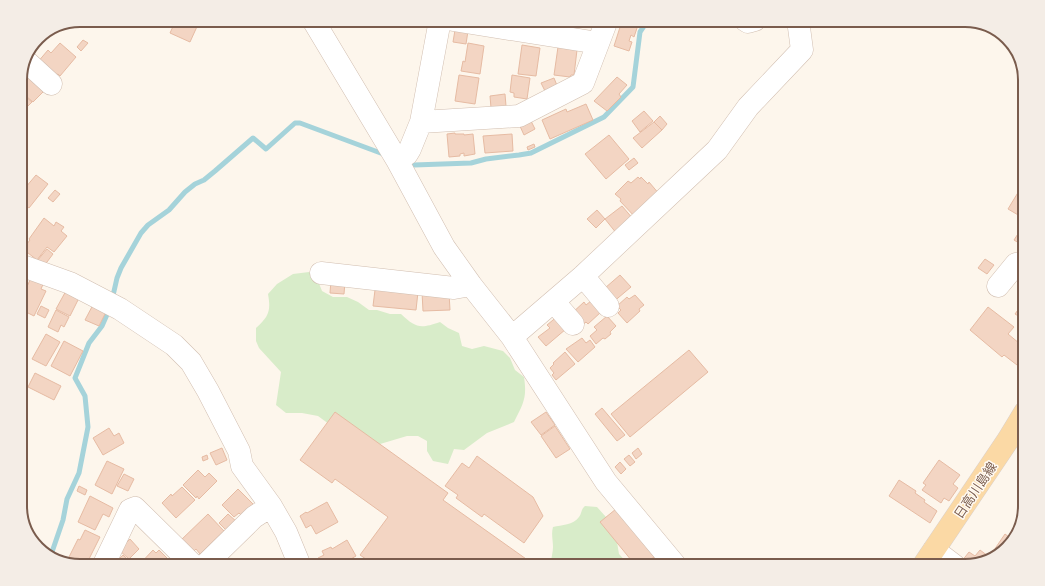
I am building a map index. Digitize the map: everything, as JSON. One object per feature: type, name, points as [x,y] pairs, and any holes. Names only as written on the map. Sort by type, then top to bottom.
[{"type":"main road","name":"日高川島線","points":[[929,558],[1018,424]]},
{"type":"street","points":[[317,27],[397,160],[444,247],[471,285],[512,336],[606,482],[670,559]]},
{"type":"street","points":[[397,160],[407,154],[421,122],[439,27]]},
{"type":"street","points":[[497,27],[598,43]]},
{"type":"street","points":[[421,122],[519,116],[583,83],[604,27]]},
{"type":"street","points":[[512,336],[583,276],[717,150],[748,107],[802,50],[799,27]]},
{"type":"street","points":[[30,64],[51,84]]},
{"type":"street","points":[[998,286],[1018,264]]},
{"type":"street","points":[[27,268],[70,283],[114,306],[174,345],[191,362],[239,451],[242,466],[272,506],[286,532],[297,559]]},
{"type":"street","points":[[322,274],[454,288],[471,285]]},
{"type":"street","points":[[583,276],[608,306]]},
{"type":"street","points":[[554,302],[573,324]]},
{"type":"street","points":[[211,559],[254,517],[272,506]]},
{"type":"street","points":[[106,559],[130,510],[135,508],[187,559]]},
{"type":"green space","points":[[309,272],[318,281],[322,291],[333,297],[347,297],[358,302],[369,310],[377,310],[390,314],[401,314],[415,325],[419,326],[428,326],[440,322],[459,333],[462,346],[472,349],[484,346],[503,351],[510,358],[515,370],[524,377],[524,400],[514,422],[487,433],[464,450],[454,449],[448,464],[433,461],[427,451],[427,441],[418,436],[407,436],[370,447],[333,427],[318,416],[302,413],[286,413],[276,405],[281,372],[259,348],[256,341],[256,328],[264,320],[268,313],[268,294],[277,284],[293,274]]},
{"type":"green space","points":[[585,506],[597,507],[606,517],[609,531],[617,542],[619,554],[624,559],[551,559],[553,527],[574,522],[579,517]]},
{"type":"building","points":[[173,27],[197,27],[190,42],[170,33]]},
{"type":"building","points":[[620,27],[637,27],[634,37],[631,35],[629,41],[632,42],[629,51],[614,46]]},
{"type":"building","points":[[455,30],[468,31],[466,44],[453,42]]},
{"type":"building","points":[[83,40],[88,43],[81,51],[77,47]]},
{"type":"building","points":[[60,43],[76,57],[60,76],[37,63],[48,50],[51,53]]},
{"type":"building","points":[[468,43],[484,46],[480,74],[461,71],[463,61],[465,62]]},
{"type":"building","points":[[522,45],[540,48],[536,76],[518,74]]},
{"type":"building","points":[[558,47],[577,50],[574,75],[571,75],[570,77],[554,75]]},
{"type":"building","points":[[28,73],[39,82],[36,85],[43,92],[33,102],[27,97]]},
{"type":"building","points":[[459,75],[479,78],[475,104],[455,101]]},
{"type":"building","points":[[512,75],[530,78],[527,99],[514,97],[514,93],[510,92]]},
{"type":"building","points":[[617,77],[627,85],[619,94],[621,97],[607,111],[594,101]]},
{"type":"building","points":[[554,78],[558,88],[546,93],[541,83]]},
{"type":"building","points":[[505,94],[506,106],[491,108],[490,96]]},
{"type":"building","points":[[27,98],[32,102],[27,107]]},
{"type":"building","points":[[586,104],[593,120],[550,139],[542,120],[566,109],[567,112]]},
{"type":"building","points":[[644,111],[653,121],[640,132],[632,121]]},
{"type":"building","points":[[660,116],[667,124],[662,130],[654,122]]},
{"type":"building","points":[[530,119],[535,129],[524,135],[519,124]]},
{"type":"building","points":[[654,122],[662,130],[642,148],[633,138]]},
{"type":"building","points":[[455,133],[464,135],[473,134],[475,154],[464,156],[464,153],[460,154],[460,156],[449,157],[447,134]]},
{"type":"building","points":[[512,134],[513,151],[485,153],[483,136]]},
{"type":"building","points":[[609,135],[629,159],[606,179],[585,154]]},
{"type":"building","points":[[534,144],[535,147],[528,150],[527,147]]},
{"type":"building","points":[[634,158],[638,163],[629,170],[625,165]]},
{"type":"building","points":[[36,175],[48,184],[29,208],[27,206],[27,186]]},
{"type":"building","points":[[638,177],[640,179],[641,177],[648,184],[649,182],[660,195],[636,218],[620,201],[621,199],[615,194],[628,181],[631,183]]},
{"type":"building","points":[[55,190],[60,194],[53,202],[48,198]]},
{"type":"building","points":[[1018,193],[1018,215],[1008,209]]},
{"type":"building","points":[[622,206],[634,220],[617,234],[605,219]]},
{"type":"building","points":[[597,210],[605,219],[596,228],[587,219]]},
{"type":"building","points":[[44,218],[54,226],[56,222],[64,227],[61,231],[67,236],[54,252],[47,247],[37,260],[27,252],[27,244],[30,240],[29,239]]},
{"type":"building","points":[[1018,234],[1018,243],[1014,240]]},
{"type":"building","points":[[47,249],[53,254],[44,266],[37,261]]},
{"type":"building","points":[[985,259],[994,265],[987,274],[978,268]]},
{"type":"building","points":[[620,275],[631,287],[612,303],[605,288]]},
{"type":"building","points":[[32,276],[44,282],[41,289],[46,291],[34,316],[27,312],[27,286]]},
{"type":"building","points":[[331,280],[345,282],[344,294],[330,293]]},
{"type":"building","points":[[67,289],[80,296],[70,316],[56,309]]},
{"type":"building","points":[[375,290],[418,292],[416,310],[373,306]]},
{"type":"building","points":[[422,292],[449,293],[450,310],[423,311]]},
{"type":"building","points":[[635,295],[644,305],[639,309],[640,311],[627,323],[618,313],[621,310],[617,306],[627,297],[629,299]]},
{"type":"building","points":[[95,301],[108,308],[99,326],[85,320]]},
{"type":"building","points":[[591,301],[601,312],[588,324],[586,322],[581,326],[571,314],[584,302],[586,305]]},
{"type":"building","points":[[41,306],[49,310],[45,318],[37,314]]},
{"type":"building","points":[[988,307],[1014,327],[1008,334],[1018,342],[1017,365],[1004,355],[1002,357],[970,330]]},
{"type":"building","points":[[56,310],[69,317],[64,327],[61,325],[58,332],[48,327]]},
{"type":"building","points":[[559,315],[566,329],[546,346],[538,337],[550,328],[547,325]]},
{"type":"building","points":[[607,316],[616,326],[610,332],[611,334],[596,344],[590,336],[597,330],[594,327]]},
{"type":"building","points":[[46,334],[60,342],[46,366],[32,359]]},
{"type":"building","points":[[582,338],[586,343],[590,340],[595,347],[578,362],[566,349]]},
{"type":"building","points":[[64,341],[83,351],[70,376],[51,366]]},
{"type":"building","points":[[689,350],[708,372],[630,437],[611,414]]},
{"type":"building","points":[[565,352],[575,364],[556,380],[552,375],[554,373],[550,368],[554,364],[553,363]]},
{"type":"building","points":[[35,373],[61,386],[54,400],[28,387]]},
{"type":"building","points":[[602,408],[625,435],[617,441],[595,414]]},
{"type":"building","points":[[335,412],[448,493],[443,500],[526,559],[366,559],[360,555],[388,517],[335,479],[332,483],[300,460]]},
{"type":"building","points":[[546,412],[555,425],[541,435],[531,422]]},
{"type":"building","points":[[555,426],[570,449],[556,458],[541,436]]},
{"type":"building","points":[[109,428],[114,436],[119,433],[124,443],[103,455],[93,438]]},
{"type":"building","points":[[222,448],[227,460],[216,465],[210,453]]},
{"type":"building","points":[[638,448],[642,454],[636,459],[632,453]]},
{"type":"building","points":[[207,455],[208,459],[203,461],[202,457]]},
{"type":"building","points":[[629,455],[635,462],[630,466],[624,459]]},
{"type":"building","points":[[477,456],[533,497],[543,516],[524,543],[484,514],[482,517],[456,498],[458,495],[445,486],[462,463],[469,468]]},
{"type":"building","points":[[939,460],[960,475],[953,484],[958,488],[949,501],[944,498],[941,503],[922,490],[926,485],[923,483]]},
{"type":"building","points":[[107,461],[124,469],[112,494],[95,485]]},
{"type":"building","points":[[620,462],[626,469],[621,474],[615,467]]},
{"type":"building","points":[[198,470],[205,477],[209,473],[217,481],[199,499],[197,496],[196,498],[183,485]]},
{"type":"building","points":[[124,474],[134,479],[128,491],[117,486]]},
{"type":"building","points":[[899,480],[916,491],[915,493],[925,500],[924,502],[937,511],[930,523],[889,496]]},
{"type":"building","points":[[79,486],[87,490],[85,495],[77,491]]},
{"type":"building","points":[[182,487],[195,500],[176,518],[162,503],[171,494],[172,496]]},
{"type":"building","points":[[238,489],[253,504],[241,515],[239,513],[234,517],[222,505]]},
{"type":"building","points":[[90,496],[113,508],[109,517],[103,514],[95,530],[78,522]]},
{"type":"building","points":[[327,502],[338,522],[316,534],[311,525],[306,528],[300,516]]},
{"type":"building","points":[[616,509],[654,557],[651,559],[630,559],[600,522]]},
{"type":"building","points":[[208,514],[224,531],[200,554],[196,549],[192,553],[180,541]]},
{"type":"building","points":[[228,514],[237,522],[227,531],[219,523]]},
{"type":"building","points":[[85,530],[100,537],[89,559],[73,559],[69,557],[78,539],[80,540]]},
{"type":"building","points":[[1005,534],[1008,536],[997,548],[994,550]]},
{"type":"building","points":[[130,539],[139,549],[129,559],[119,550]]},
{"type":"building","points":[[347,540],[356,556],[351,559],[319,559],[324,555],[322,551],[331,547],[332,549]]},
{"type":"building","points":[[153,550],[156,553],[159,550],[168,559],[145,559]]},
{"type":"building","points":[[980,550],[986,554],[972,559],[964,559],[969,552],[975,556]]},
{"type":"building","points":[[123,555],[127,559],[119,559]]},
{"type":"waterway","points":[[407,162],[414,165],[471,163],[486,159],[531,153],[604,117],[633,87],[640,32],[643,27]]},
{"type":"waterway","points":[[112,300],[121,268],[141,233],[148,225],[169,210],[185,192],[195,184],[204,180],[253,138],[266,149],[295,123],[300,123],[386,155]]},
{"type":"waterway","points":[[52,551],[63,520],[67,499],[79,473],[88,427],[85,396],[75,378],[89,343],[102,326],[109,310]]}]
